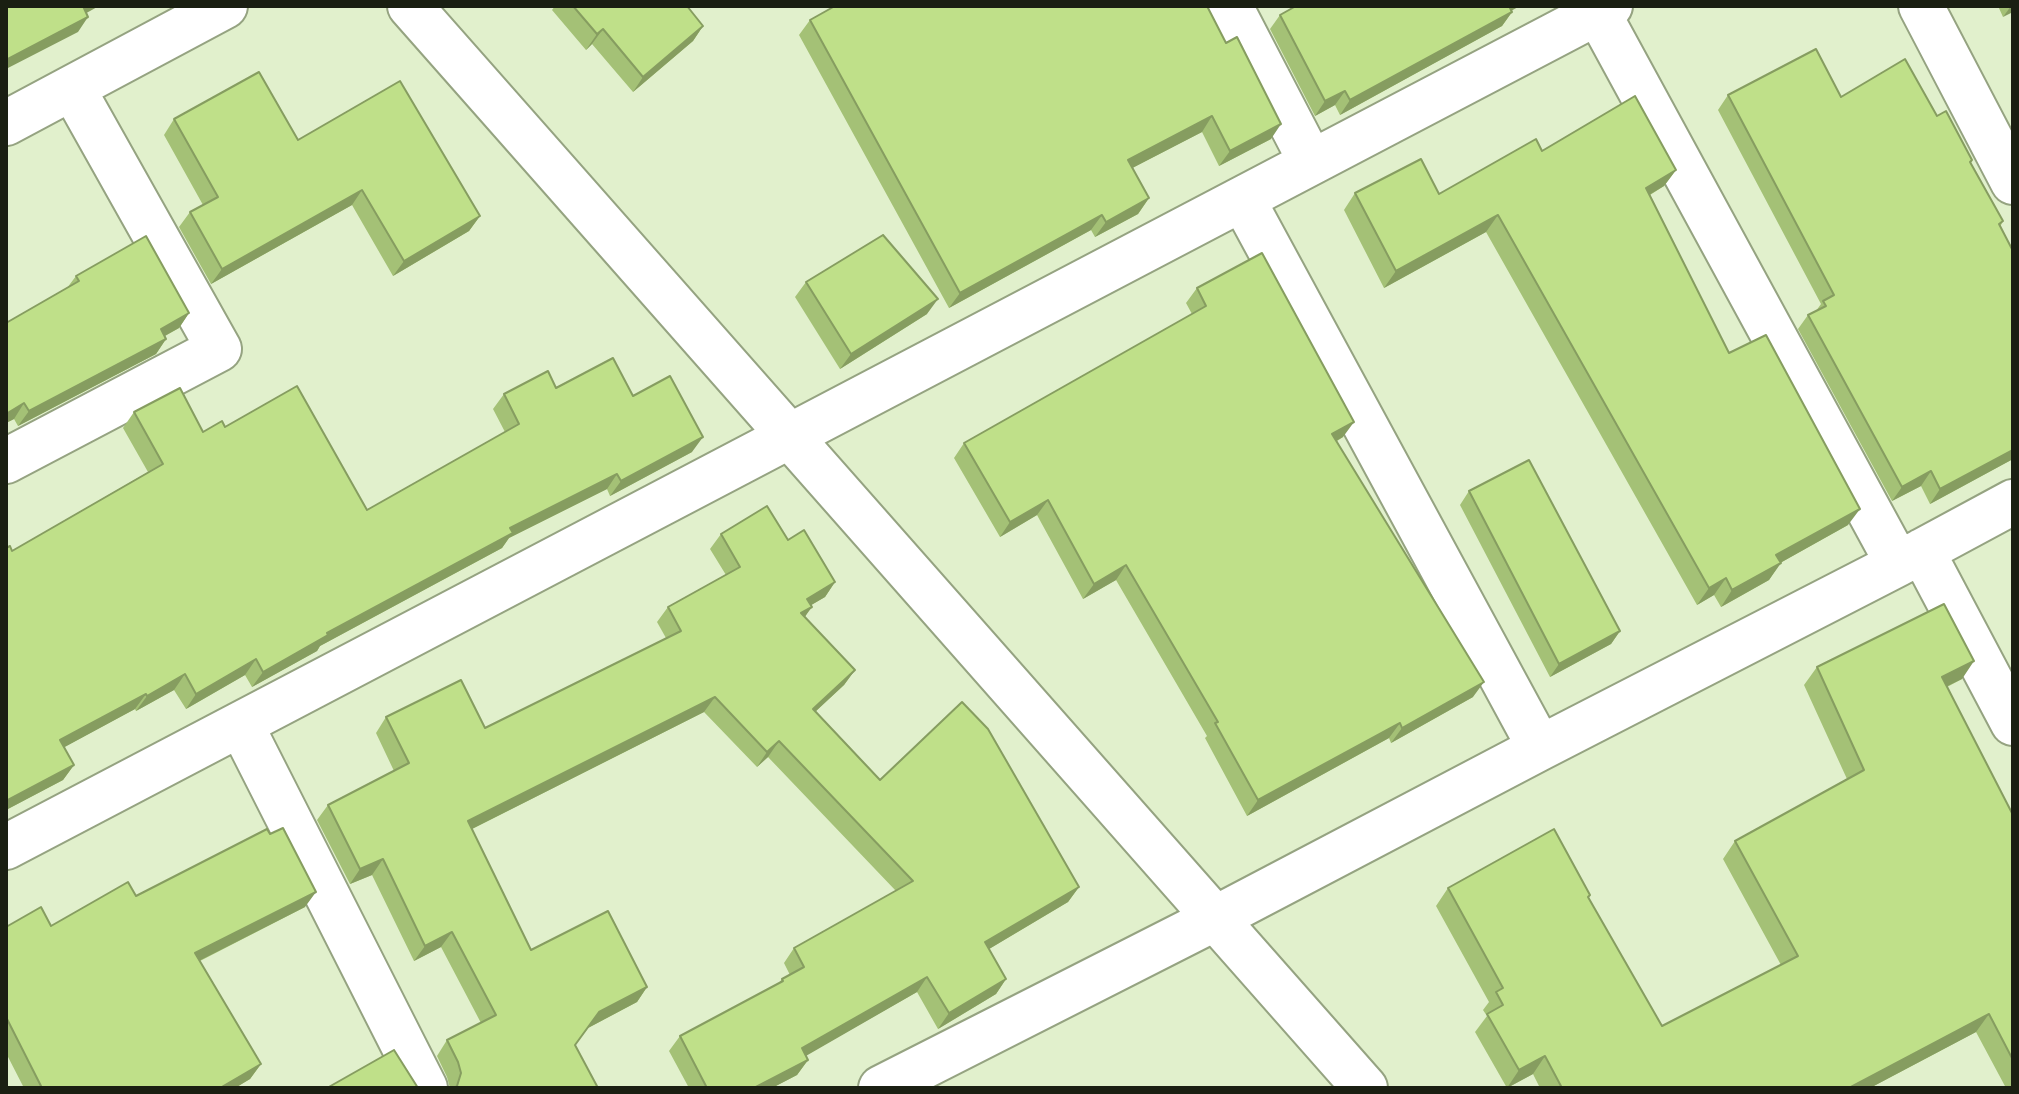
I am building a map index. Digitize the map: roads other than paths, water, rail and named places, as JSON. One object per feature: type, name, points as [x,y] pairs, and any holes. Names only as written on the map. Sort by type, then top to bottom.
[{"type":"street","points":[[6,123],[225,6]]},
{"type":"street","points":[[410,6],[1365,1088]]},
{"type":"street","points":[[1230,6],[1311,162]]},
{"type":"street","points":[[1921,6],[2013,182]]},
{"type":"street","points":[[6,847],[1604,10],[1910,558],[2013,723]]},
{"type":"street","points":[[6,461],[219,349],[73,89]]},
{"type":"street","points":[[1243,200],[1540,748]]},
{"type":"street","points":[[881,1088],[1216,918],[2013,502]]},
{"type":"street","points":[[241,725],[425,1088]]}]
